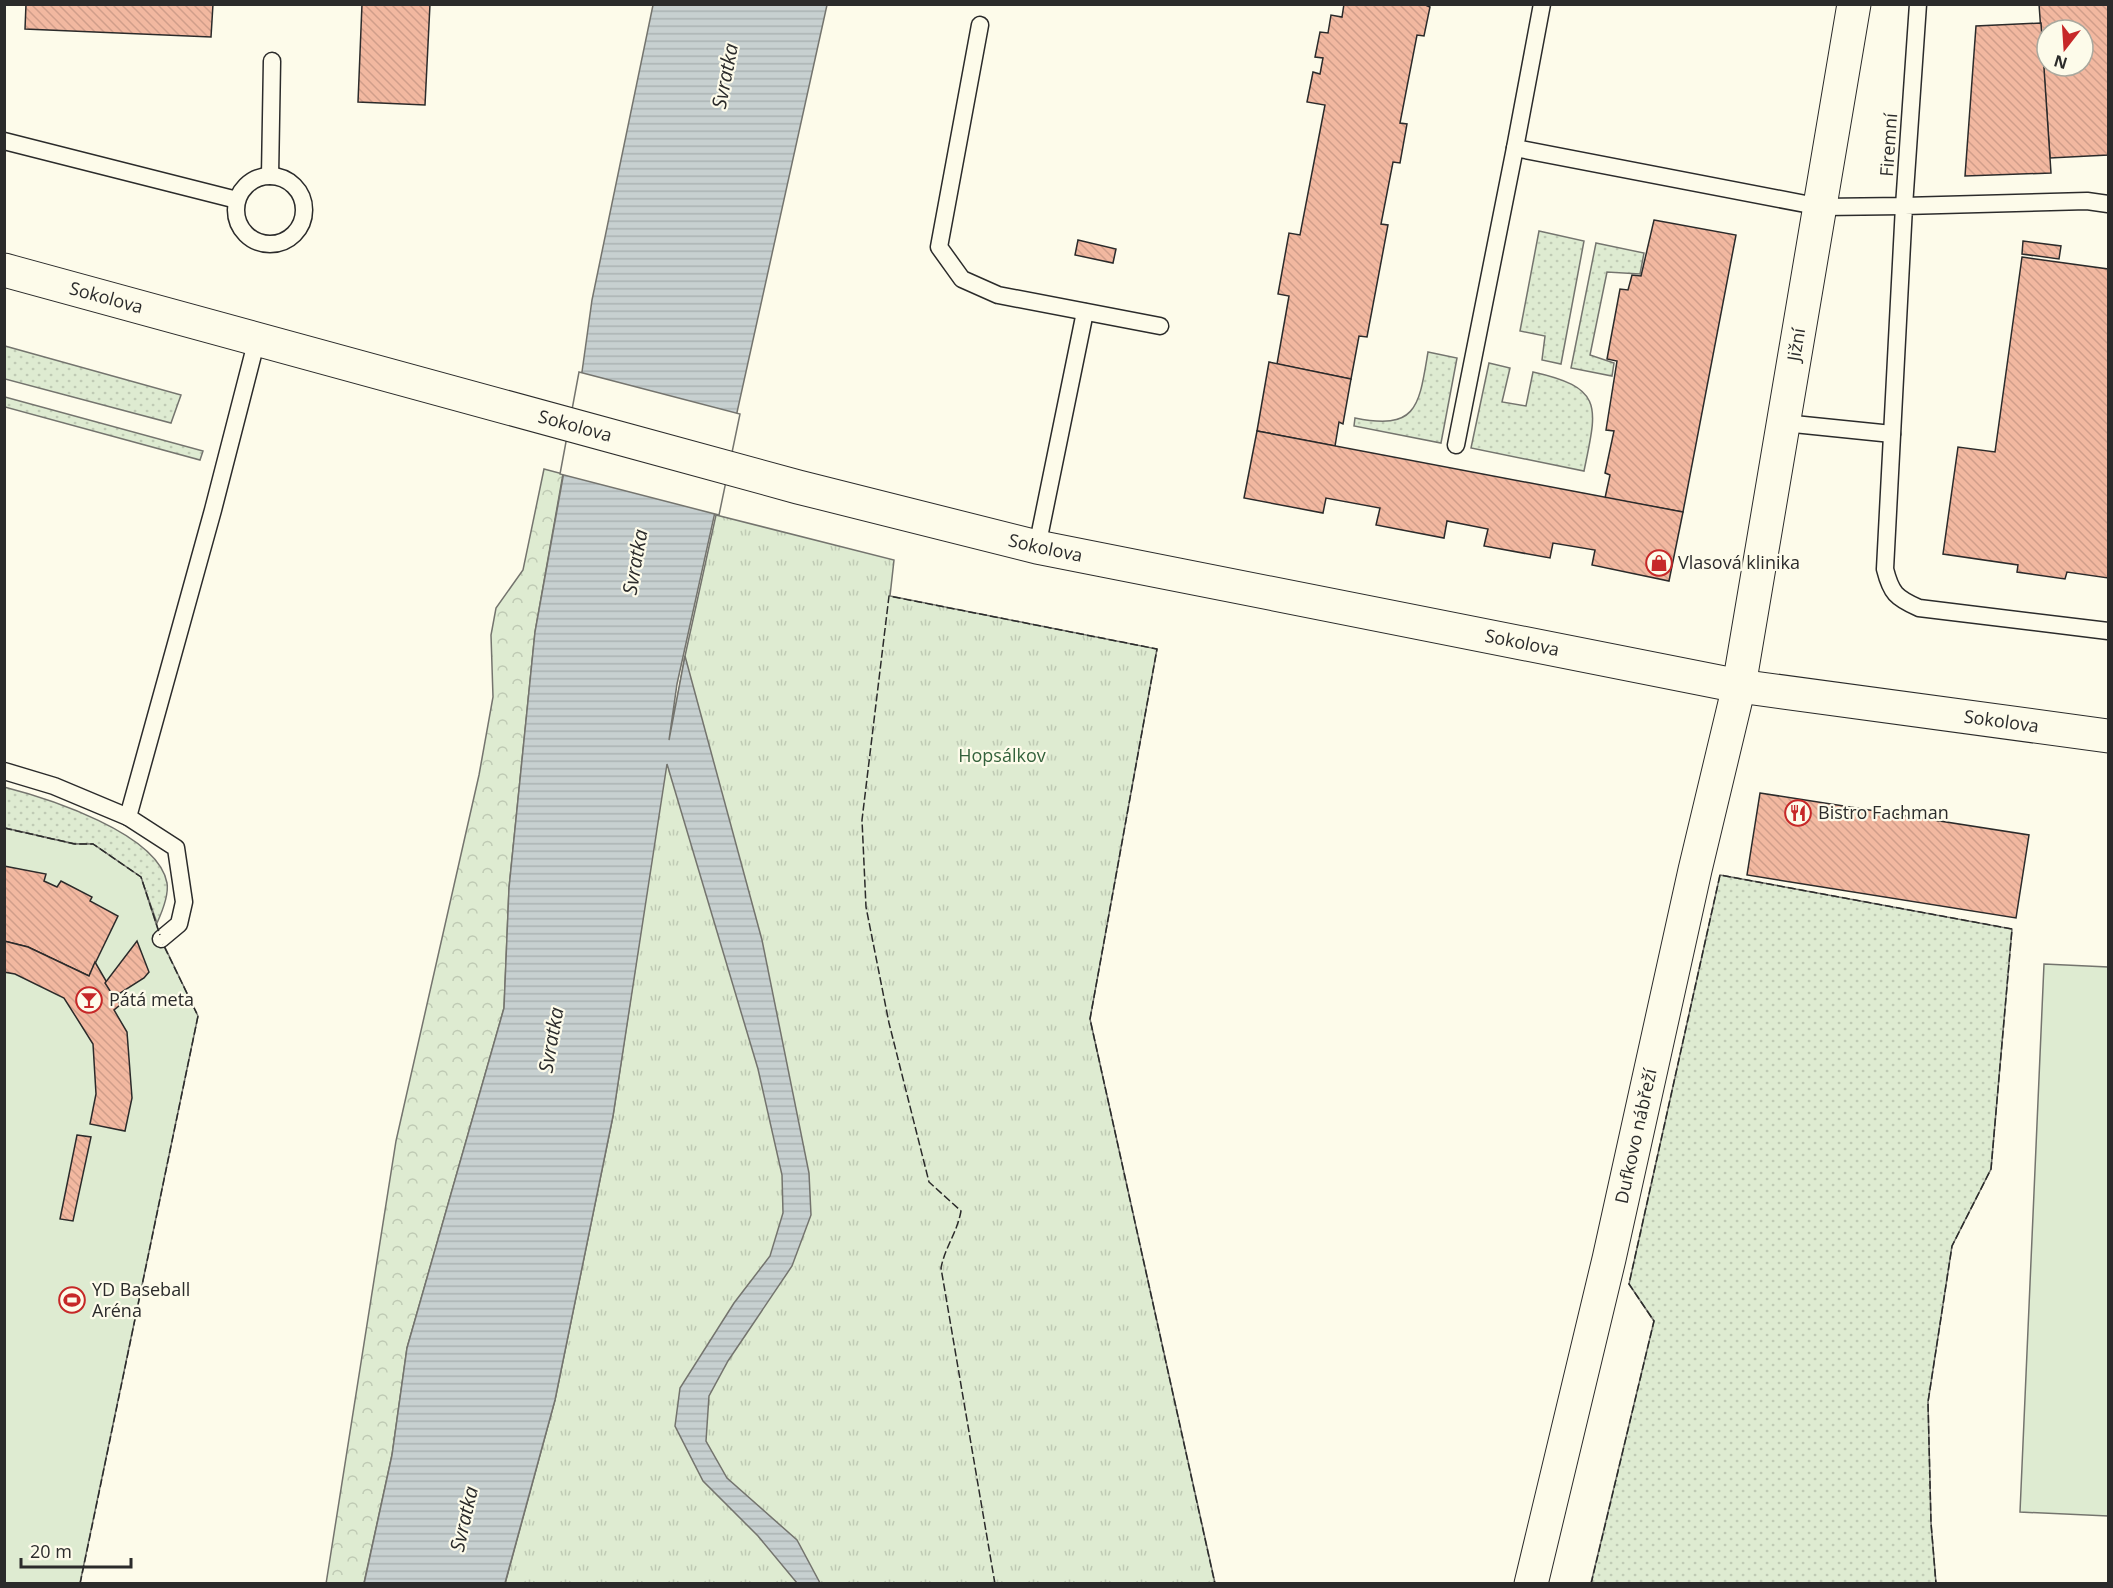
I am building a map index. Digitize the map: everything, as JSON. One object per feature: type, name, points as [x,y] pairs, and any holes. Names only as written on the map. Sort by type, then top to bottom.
[{"type":"street","name":"Jižní","points":[[1739,686],[1854,4]]},
{"type":"street","name":"Sokolova","points":[[4,270],[798,487],[1037,547],[1739,686],[2109,736]]},
{"type":"street","name":"Dufkovo nábřeží","points":[[1531,1584],[1610,1259],[1695,870],[1739,686]]},
{"type":"lane","points":[[1456,445],[1542,4]]},
{"type":"lane","name":"Firemní","points":[[1918,4],[1904,206],[1885,569],[1890,588],[1902,600],[1919,608],[2109,631]]},
{"type":"lane","points":[[980,25],[939,247],[962,279],[999,295],[1160,326]]},
{"type":"lane","points":[[270,176],[272,61]]},
{"type":"lane","points":[[4,141],[237,200]]},
{"type":"lane","points":[[1515,148],[1821,207],[2087,201],[2109,204]]},
{"type":"lane","points":[[270,176],[290,183],[303,200],[302,222],[289,239],[269,244],[250,238],[238,221],[237,200],[250,183],[270,176]]},
{"type":"lane","points":[[1037,547],[1085,312]]},
{"type":"lane","points":[[128,817],[208,530],[256,339]]},
{"type":"lane","points":[[1784,423],[1892,434]]},
{"type":"lane","points":[[4,771],[54,786],[128,817],[176,848],[184,902],[179,924],[161,939]]},
{"type":"green space","points":[[1539,231],[1584,241],[1561,364],[1542,360],[1545,336],[1520,331]]},
{"type":"green space","points":[[1596,243],[1644,253],[1640,274],[1607,272],[1590,355],[1614,363],[1612,376],[1571,368]]},
{"type":"green space","points":[[5,346],[181,395],[171,423],[5,379]]},
{"type":"green space","points":[[1428,352],[1457,358],[1441,443],[1354,426],[1355,418],[1392,421],[1412,410],[1422,386]]},
{"type":"green space","points":[[1489,363],[1510,368],[1502,402],[1526,406],[1533,372],[1573,385],[1584,393],[1593,416],[1584,471],[1471,448]]},
{"type":"green space","points":[[4,397],[203,451],[200,460],[5,407]]},
{"type":"green space","points":[[544,469],[563,474],[535,632],[509,888],[504,1008],[407,1348],[392,1455],[364,1583],[326,1584],[396,1141],[479,775],[493,697],[491,635],[496,608],[523,570]]},
{"type":"green space","name":"Hopsálkov","points":[[716,515],[894,560],[890,596],[1157,649],[1090,1019],[1215,1583],[505,1584],[555,1400],[613,1116],[666,762],[685,656]]},
{"type":"green space","points":[[4,787],[98,820],[144,848],[159,865],[167,883],[166,898],[157,923],[141,878],[93,844],[75,844],[5,828]]},
{"type":"green space","name":"YD Baseball Aréna","points":[[5,828],[74,844],[93,844],[141,877],[161,939],[198,1016],[80,1583],[5,1583]]},
{"type":"green space","points":[[1720,875],[2012,929],[1991,1169],[1952,1246],[1928,1402],[1931,1523],[1936,1583],[1591,1583],[1654,1321],[1629,1284]]},
{"type":"green space","points":[[2044,964],[2108,967],[2108,1516],[2020,1512]]},
{"type":"water","name":"Svratka","points":[[653,5],[827,5],[677,684],[669,740],[685,656],[762,940],[809,1173],[811,1215],[792,1266],[728,1361],[709,1396],[706,1441],[727,1478],[797,1540],[820,1583],[797,1583],[758,1536],[703,1481],[675,1426],[680,1388],[734,1303],[770,1256],[783,1213],[782,1175],[758,1069],[667,764],[613,1116],[555,1400],[505,1583],[364,1584],[392,1455],[407,1348],[504,1008],[509,888],[535,632],[582,372],[592,300]]},
{"type":"pier","points":[[579,372],[740,414],[719,515],[560,474]]},
{"type":"building","points":[[26,4],[213,4],[211,37],[25,29]]},
{"type":"building","points":[[362,4],[430,4],[425,105],[358,102]]},
{"type":"building","points":[[1344,4],[1423,4],[1430,7],[1424,36],[1417,35],[1400,123],[1407,124],[1400,163],[1393,162],[1381,224],[1388,225],[1367,337],[1359,336],[1351,379],[1277,364],[1289,296],[1278,294],[1289,233],[1300,235],[1325,105],[1307,102],[1313,72],[1320,74],[1323,58],[1315,57],[1320,32],[1328,33],[1331,15],[1342,17]]},
{"type":"building","points":[[2039,4],[2108,4],[2108,155],[2050,158],[2044,78],[2095,78],[2095,18],[2040,18]]},
{"type":"building","points":[[2035,23],[2035,78],[2045,78],[2051,173],[1965,176],[1976,26]]},
{"type":"building","points":[[1654,220],[1736,235],[1683,512],[1605,498],[1610,475],[1605,473],[1614,431],[1606,430],[1617,361],[1607,359],[1620,289],[1628,290],[1632,275],[1641,276]]},
{"type":"building","points":[[1078,240],[1116,249],[1113,263],[1075,255]]},
{"type":"building","points":[[2023,241],[2061,246],[2059,259],[2022,254]]},
{"type":"building","points":[[2022,257],[2108,269],[2108,578],[2067,572],[2065,579],[2017,572],[2018,565],[1943,554],[1958,447],[1995,452]]},
{"type":"building","points":[[1269,362],[1351,379],[1343,424],[1339,422],[1335,446],[1257,431]]},
{"type":"building","points":[[1257,431],[1683,512],[1669,581],[1592,565],[1595,550],[1553,543],[1550,558],[1484,546],[1488,529],[1447,521],[1444,538],[1376,525],[1380,508],[1326,498],[1323,513],[1244,498]]},
{"type":"building","points":[[1760,793],[2029,835],[2016,918],[1747,875]]},
{"type":"building","points":[[4,866],[46,874],[44,881],[57,887],[61,881],[92,897],[90,901],[118,916],[89,976],[28,947],[4,941]]},
{"type":"building","points":[[4,941],[28,947],[89,976],[95,962],[120,1005],[114,1010],[127,1032],[132,1098],[125,1131],[90,1124],[96,1094],[93,1044],[64,998],[15,974],[4,972]]},
{"type":"building","points":[[137,941],[149,972],[144,978],[114,997],[105,983]]},
{"type":"building","points":[[77,1135],[91,1137],[73,1221],[60,1219]]},
{"type":"fence","points":[[995,1584],[941,1268],[961,1211],[929,1182],[889,1023],[866,907],[862,820],[889,596],[1157,649],[1090,1019],[1215,1584]]},
{"type":"fence","points":[[4,828],[75,844],[93,844],[141,877],[160,935]]},
{"type":"fence","points":[[1591,1584],[1654,1321],[1629,1284],[1720,875],[2012,929],[1991,1169],[1952,1246],[1928,1402],[1931,1523],[1936,1584]]},
{"type":"fence","points":[[80,1584],[198,1016],[163,944]]},
{"type":"place","name":"Vlasová klinika","points":[[1659,563]]},
{"type":"place","name":"Bistro Fachman","points":[[1798,813]]},
{"type":"place","name":"Pátá meta","points":[[89,1000]]},
{"type":"place","name":"YD Baseball Aréna","points":[[72,1300]]}]
